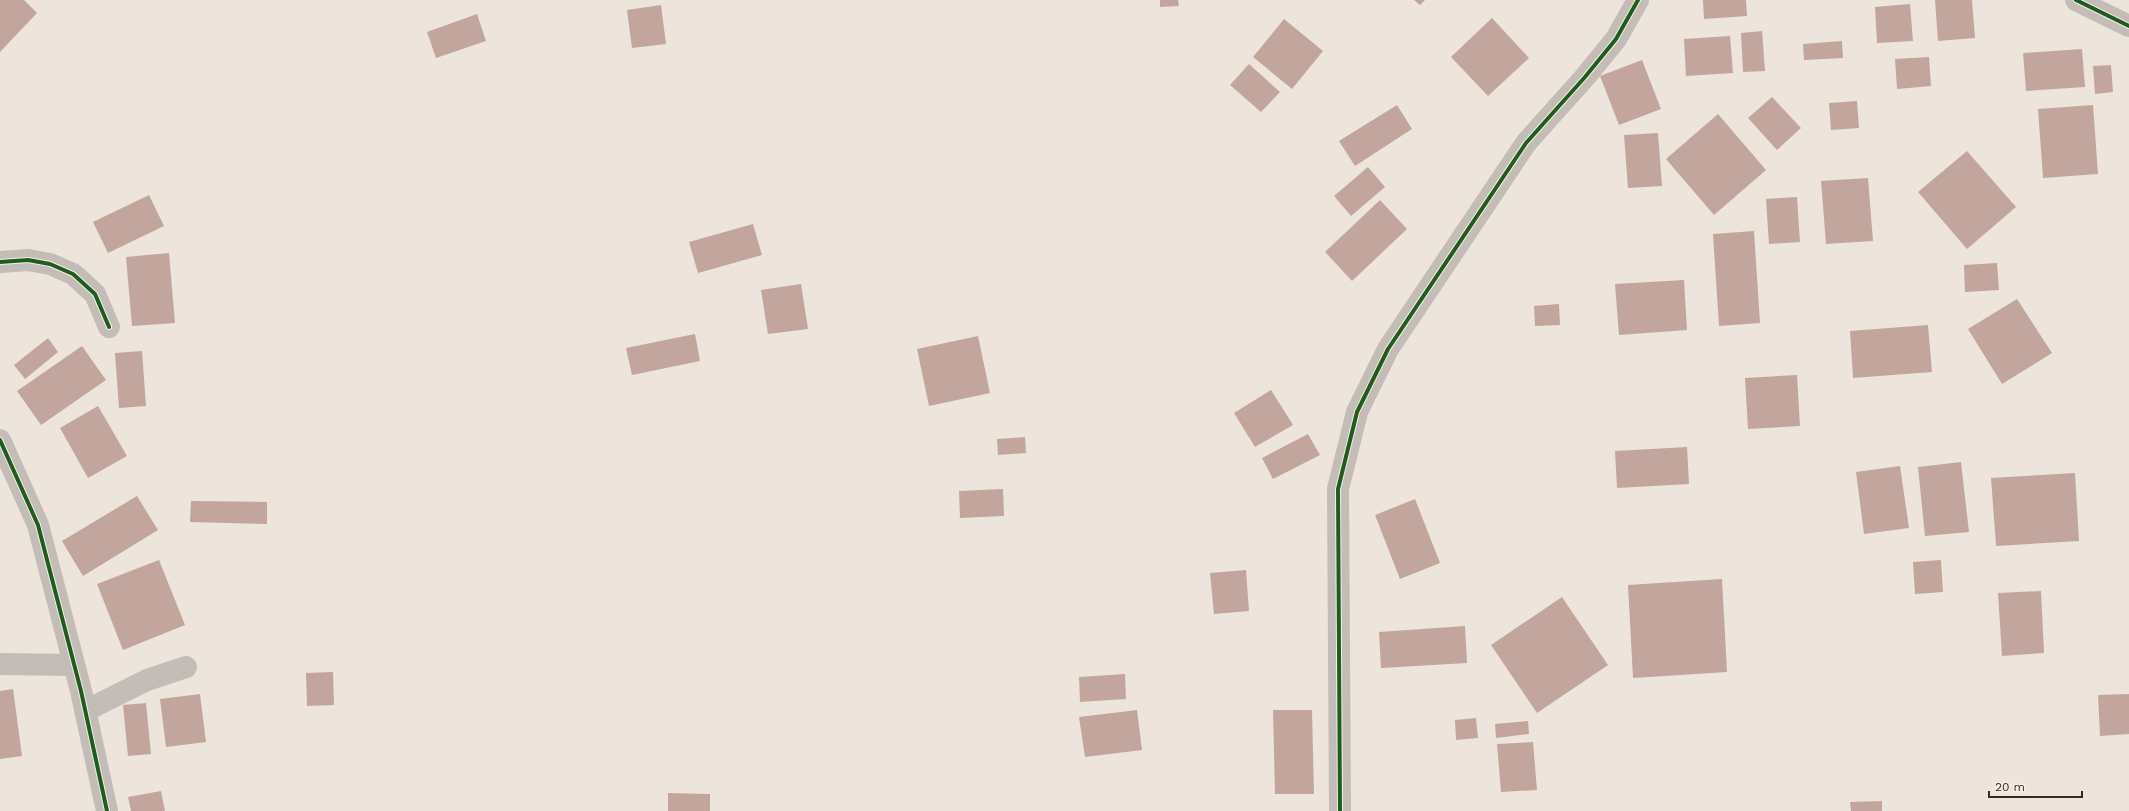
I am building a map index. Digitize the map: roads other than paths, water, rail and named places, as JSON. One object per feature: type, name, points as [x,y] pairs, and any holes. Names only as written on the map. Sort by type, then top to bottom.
[{"type":"street","points":[[1340,811],[1338,489],[1357,412],[1388,349],[1526,143],[1585,77],[1616,39],[1638,0]]},
{"type":"street","points":[[2076,0],[2129,26]]},
{"type":"street","points":[[0,262],[28,260],[50,264],[73,274],[95,294],[110,327]]},
{"type":"street","points":[[0,440],[38,525],[74,665],[108,811]]},
{"type":"street","points":[[0,664],[74,665]]},
{"type":"street","points":[[85,711],[147,680],[186,667]]}]
